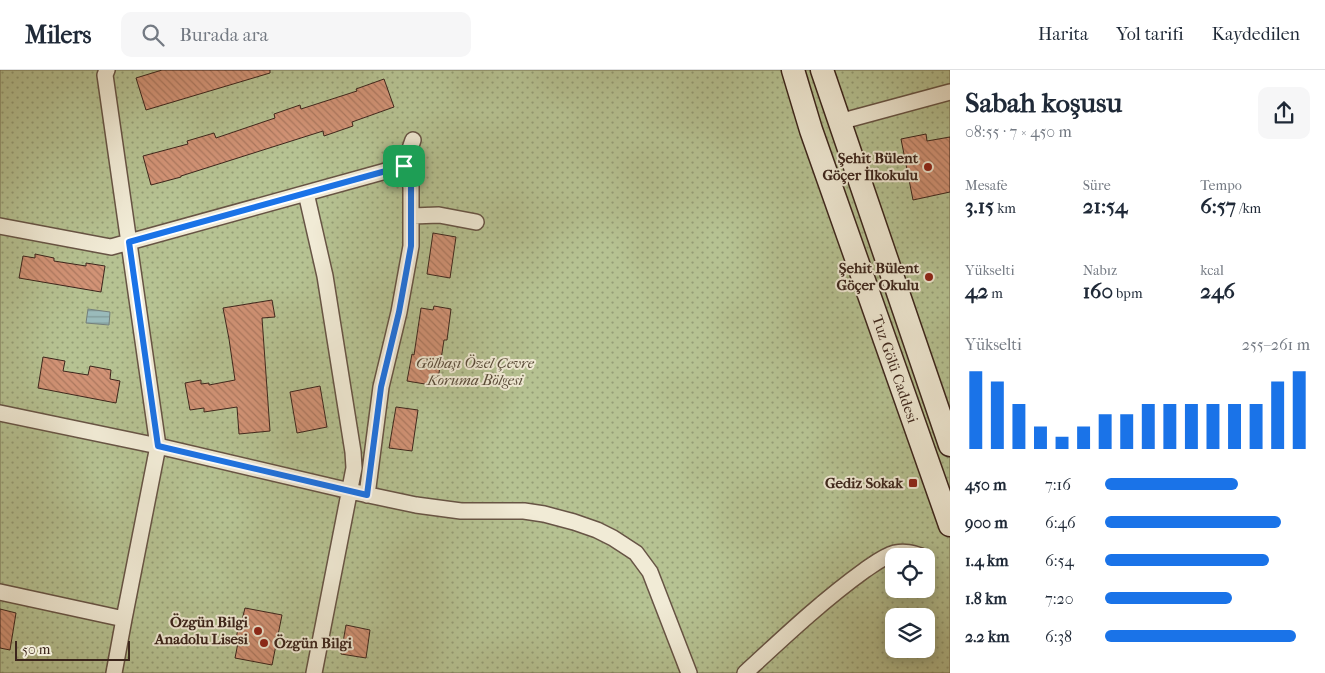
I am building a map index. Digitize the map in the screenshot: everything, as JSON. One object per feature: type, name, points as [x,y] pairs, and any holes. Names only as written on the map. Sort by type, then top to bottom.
[{"type":"street","name":"Tuz Gölü Caddesi","points":[[792,70],[950,525]]},
{"type":"street","name":"Tuz Gölü Caddesi","points":[[822,70],[950,445]]},
{"type":"street","points":[[103,72],[158,446],[114,673]]},
{"type":"street","points":[[839,122],[950,92]]},
{"type":"street","points":[[367,495],[381,387],[399,312],[411,246],[411,187],[404,166],[413,140]]},
{"type":"street","points":[[0,226],[112,247],[404,166]]},
{"type":"street","points":[[306,193],[325,272],[354,468],[314,673]]},
{"type":"street","points":[[412,216],[439,215],[476,222]]},
{"type":"street","points":[[0,413],[158,446],[416,505],[461,511],[524,511],[544,514],[597,530],[636,553],[650,572],[689,673]]},
{"type":"street","points":[[745,673],[852,579],[885,557]]},
{"type":"street","points":[[0,592],[124,619]]},
{"type":"green space","name":"Gölbaşı Özel Çevre Koruma Bölgesi","points":[[0,70],[950,70],[950,673],[0,673]]},
{"type":"water","points":[[88,309],[110,312],[109,325],[86,323]]},
{"type":"building","points":[[162,70],[270,70],[270,73],[146,110],[136,78]]},
{"type":"building","points":[[384,79],[394,107],[352,122],[353,126],[324,136],[323,131],[151,185],[143,156],[188,144],[187,141],[214,133],[216,138],[275,118],[274,114],[300,105],[301,109],[357,91],[356,89]]},
{"type":"building","name":"Şehit Bülent Göçer İlkokulu","points":[[926,134],[927,141],[950,137],[950,192],[913,200],[901,139]]},
{"type":"building","points":[[433,233],[456,237],[450,278],[427,274]]},
{"type":"building","points":[[35,254],[54,258],[54,261],[86,266],[86,263],[105,266],[101,292],[19,278],[23,256],[35,258]]},
{"type":"building","points":[[272,300],[275,317],[262,318],[270,431],[239,434],[237,407],[204,412],[204,408],[190,410],[185,383],[201,380],[201,384],[209,383],[209,385],[235,380],[223,308]]},
{"type":"building","points":[[434,306],[451,309],[447,340],[444,340],[437,386],[407,381],[412,354],[414,355],[421,308],[433,310]]},
{"type":"building","points":[[43,357],[65,361],[63,371],[88,375],[90,366],[111,370],[110,379],[120,381],[116,403],[38,388]]},
{"type":"building","points":[[320,386],[327,427],[297,433],[290,392]]},
{"type":"building","points":[[396,407],[418,410],[412,451],[389,448]]},
{"type":"building","name":"Özgün Bilgi Anadolu Lisesi","points":[[245,608],[282,615],[272,665],[235,658],[238,643],[235,643],[240,620],[242,620]]},
{"type":"building","points":[[0,609],[16,613],[10,650],[0,648]]},
{"type":"building","points":[[346,625],[370,630],[366,658],[341,654]]},
{"type":"place","name":"Şehit Bülent Göçer İlkokulu","points":[[928,167]]},
{"type":"place","name":"Şehit Bülent Göçer Okulu","points":[[929,277]]},
{"type":"place","name":"Gediz Sokak","points":[[913,483]]},
{"type":"place","name":"Özgün Bilgi Anadolu Lisesi","points":[[258,631]]},
{"type":"place","name":"Özgün Bilgi","points":[[264,643]]},
{"type":"route","points":[[404,166],[411,187],[411,246],[399,312],[381,387],[367,495],[158,446],[129,242],[404,166]]}]
